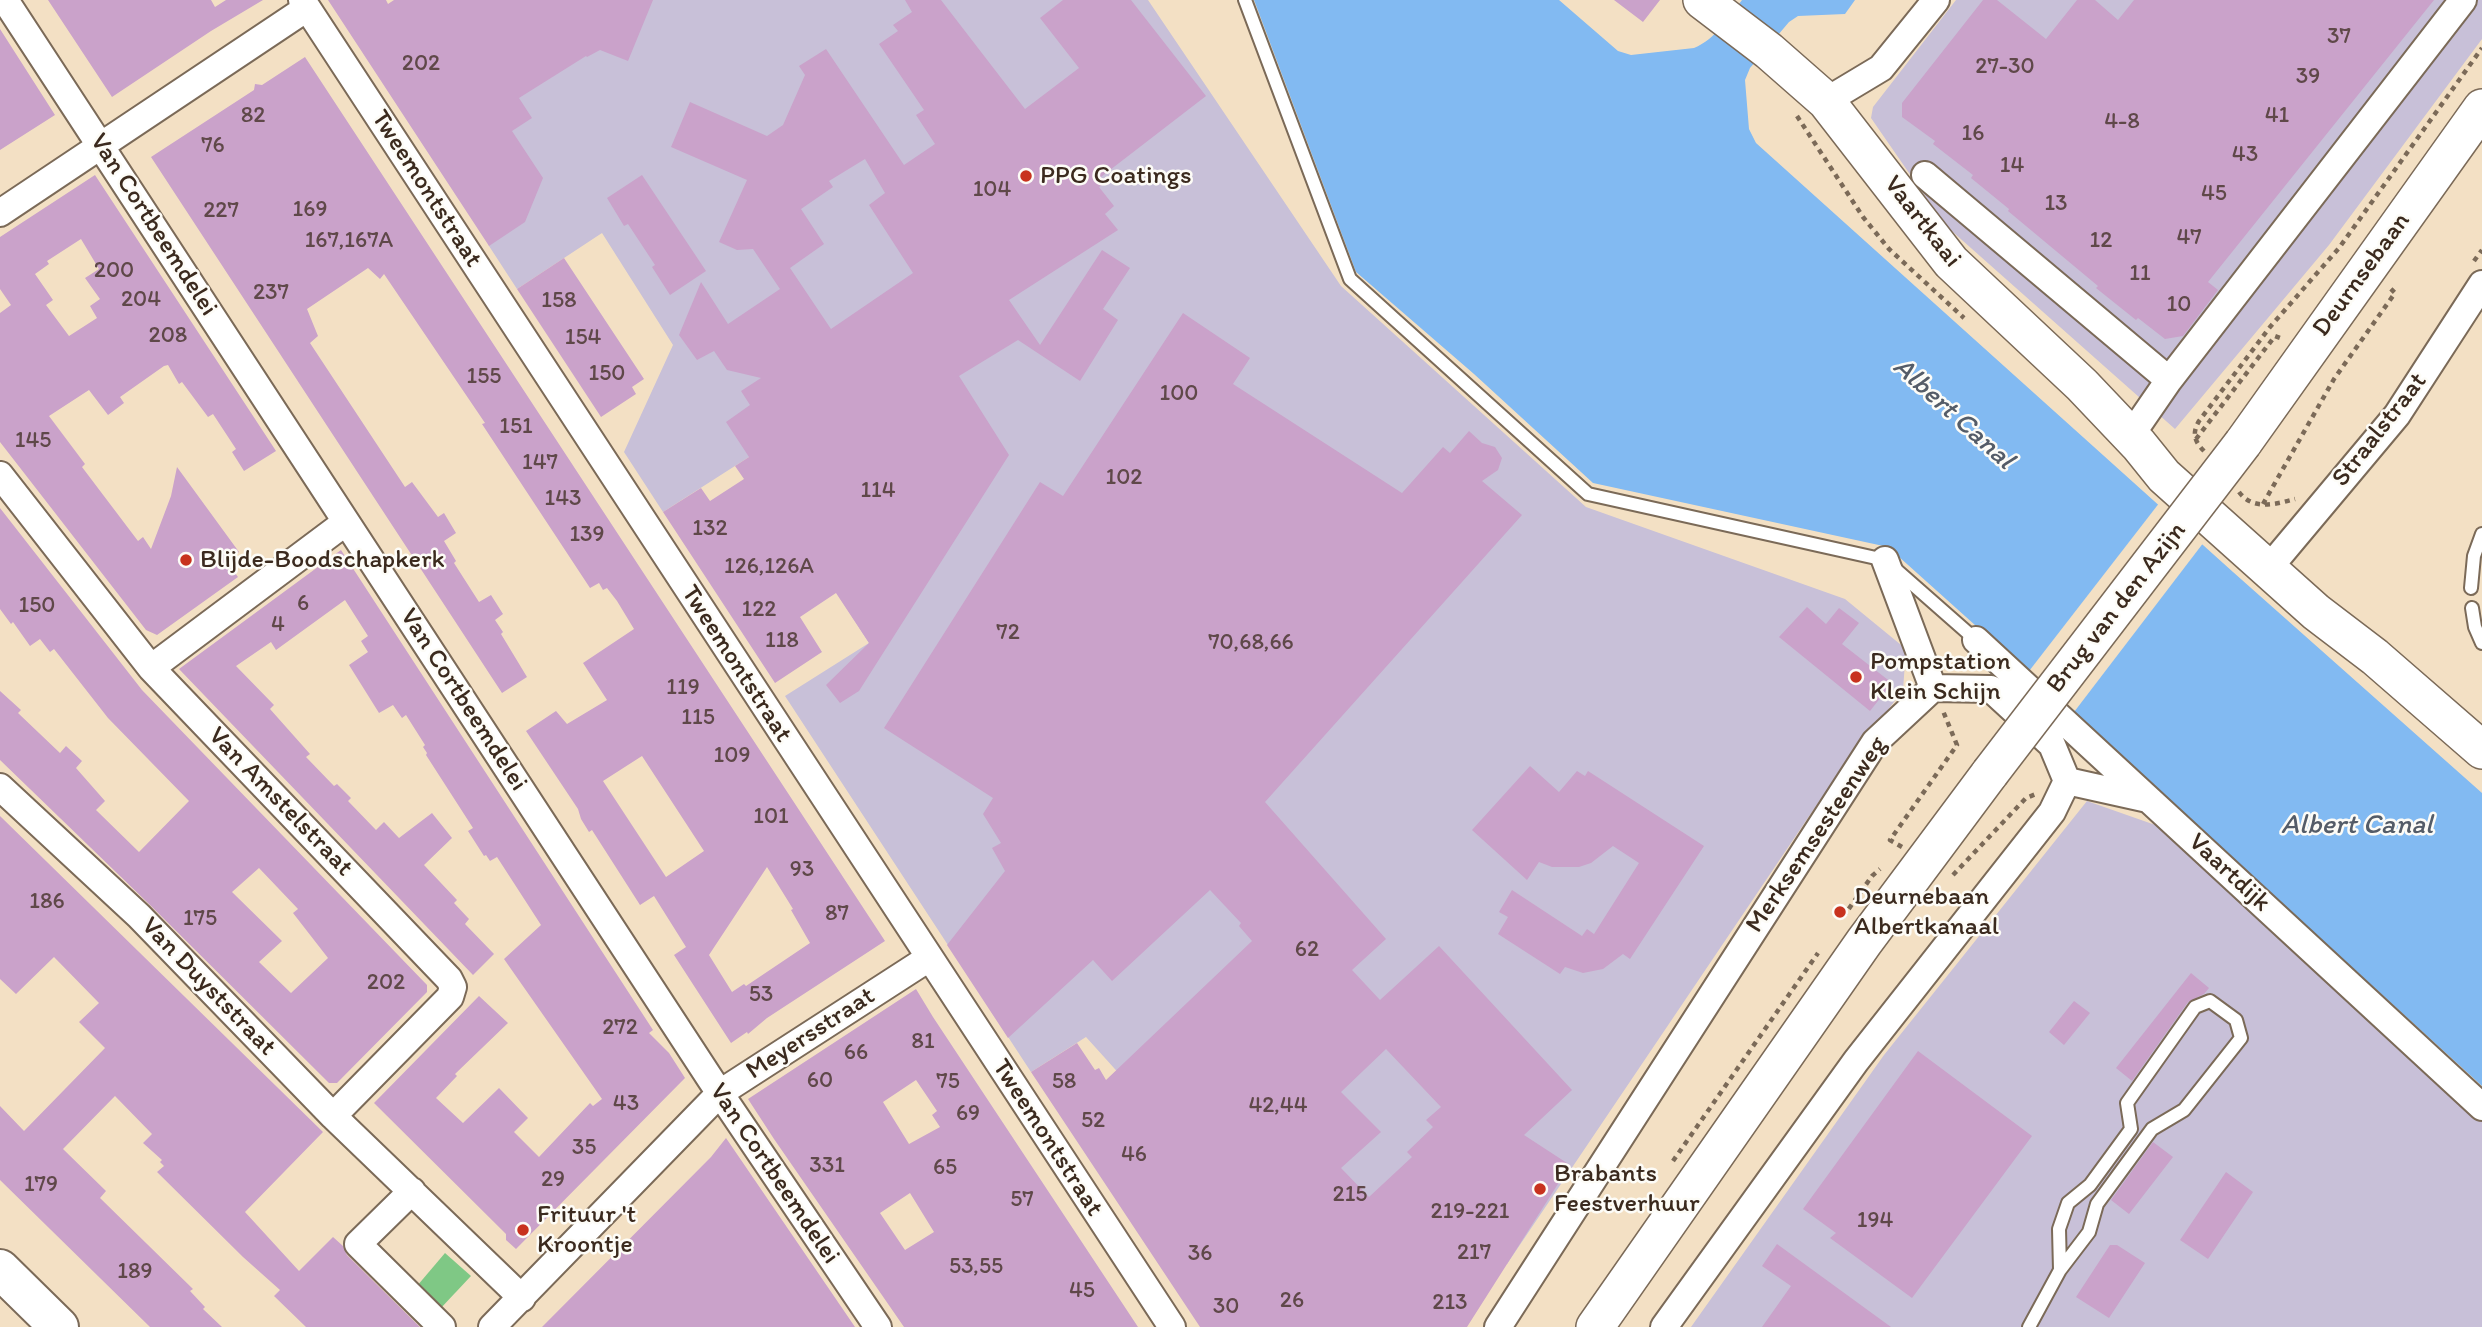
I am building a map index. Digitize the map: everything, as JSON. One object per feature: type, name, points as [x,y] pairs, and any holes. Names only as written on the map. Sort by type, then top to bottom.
[{"type":"main road","name":"Vaartkaai","points":[[1707,3],[1769,51],[1826,101],[1951,262],[2082,385],[2139,445],[2164,476],[2360,628],[2375,657],[2482,750]]},
{"type":"main road","name":"Deurnsebaan","points":[[2243,443],[2482,108]]},
{"type":"main road","name":"Vaartkaai","points":[[2082,385],[2138,425],[2274,561]]},
{"type":"main road","name":"Brug van den Azijn","points":[[1595,1327],[1864,942],[2243,443]]},
{"type":"main road","points":[[0,1269],[59,1327]]},
{"type":"street","name":"Van Cortbeemdelei","points":[[5,0],[720,1093],[878,1327]]},
{"type":"street","points":[[1826,101],[1881,68],[1936,0]]},
{"type":"street","points":[[2138,425],[2169,380],[2463,0]]},
{"type":"street","points":[[0,213],[305,4]]},
{"type":"street","name":"Tweemontstraat","points":[[305,4],[1171,1327]]},
{"type":"street","points":[[1925,175],[2169,380]]},
{"type":"street","name":"Straalstraat","points":[[2274,561],[2397,415],[2482,284]]},
{"type":"street","name":"Van Amstelstraat","points":[[0,475],[150,668],[449,979],[453,988],[450,997],[333,1115]]},
{"type":"street","points":[[150,668],[346,522]]},
{"type":"street","points":[[1664,1327],[1856,1061],[2052,812],[2067,781],[2052,745],[1991,689],[1933,688],[1885,560]]},
{"type":"street","name":"Vaartdijk","points":[[1976,639],[2482,1107]]},
{"type":"street","name":"Merksemsesteenweg","points":[[1498,1327],[1875,742],[1933,688]]},
{"type":"street","points":[[2067,781],[2150,800]]},
{"type":"street","name":"Van Duyststraat","points":[[0,787],[139,916],[333,1115],[522,1298]]},
{"type":"street","name":"Meyersstraat","points":[[492,1327],[720,1093],[929,958]]},
{"type":"street","points":[[412,1191],[358,1244],[442,1327]]},
{"type":"lane","points":[[1245,0],[1350,279],[1588,494],[1885,560],[1976,639]]},
{"type":"lane","points":[[2471,588],[2474,556],[2482,534]]},
{"type":"lane","points":[[2472,608],[2475,627],[2482,643]]},
{"type":"lane","points":[[2029,1327],[2060,1270],[2089,1232],[2097,1204],[2152,1129],[2184,1110],[2241,1038],[2236,1020],[2210,1001],[2195,1007],[2127,1103],[2130,1129],[2090,1185],[2068,1203],[2059,1229],[2060,1270]]},
{"type":"path","points":[[2275,336],[2195,439],[2194,433],[2199,421],[2270,327],[2339,248],[2482,48]]},
{"type":"path","points":[[2245,500],[2263,505],[2334,380],[2395,293],[2369,267]]},
{"type":"path","points":[[1904,848],[1890,841],[1957,745],[1933,688]]},
{"type":"path","points":[[1945,883],[2026,798]]},
{"type":"shaded area","points":[[426,0],[1148,0],[1341,286],[1586,507],[1845,599],[1906,649],[1903,690],[1822,797],[1507,1264],[1151,1109],[1086,1037],[1031,1072],[785,696],[869,643],[749,457],[663,512],[624,452],[673,345],[602,233],[517,289],[489,246]]},
{"type":"shaded area","points":[[1956,0],[2482,0],[2482,39],[2329,245],[2175,429],[1945,225],[1871,118],[1873,107]]},
{"type":"shaded area","points":[[2087,801],[2161,827],[2482,1096],[2482,1327],[1691,1327],[1884,1055]]},
{"type":"green space","points":[[445,1253],[471,1276],[440,1309],[417,1286]]},
{"type":"water","name":"Albert Canal","points":[[1254,0],[1559,0],[1618,51],[1631,55],[1694,48],[1715,34],[1742,0],[1855,0],[1845,14],[1798,16],[1789,22],[1750,68],[1745,80],[1749,129],[1756,143],[2482,793],[2482,1086],[1888,547],[1593,483],[1474,374],[1356,272]]},
{"type":"pier","points":[[2160,502],[2204,542],[2071,716],[2026,675]]},
{"type":"building","points":[[48,0],[211,0],[215,7],[226,0],[263,0],[112,97]]},
{"type":"building","points":[[328,0],[386,0],[388,4],[394,0],[653,0],[628,61],[600,50],[519,98],[532,118],[512,131],[543,178],[525,222],[489,246]]},
{"type":"building","points":[[905,0],[941,0],[1025,109],[1079,68],[1040,18],[1063,0],[1131,0],[1206,96],[1097,180],[1102,185],[1099,187],[1114,206],[1105,214],[1118,230],[1009,300],[1040,345],[1102,250],[1130,268],[1103,309],[1118,320],[1080,381],[1018,340],[959,376],[1009,455],[859,691],[840,703],[826,685],[869,643],[836,593],[800,617],[822,652],[775,683],[663,512],[701,488],[710,501],[744,479],[735,466],[749,457],[726,422],[750,405],[741,391],[761,378],[727,370],[714,351],[697,360],[679,335],[701,282],[728,324],[780,289],[753,249],[737,250],[719,242],[747,180],[671,147],[690,102],[767,136],[783,125],[805,75],[799,66],[826,49],[904,165],[935,144],[916,115],[924,110],[879,44],[898,31],[893,25],[912,12]],"holes":[[[865,159],[885,193],[869,205],[913,273],[831,329],[790,268],[824,244],[801,209],[833,187],[829,181]]]},
{"type":"building","points":[[1614,0],[1660,0],[1643,22]]},
{"type":"building","points":[[1983,0],[1997,0],[2046,39],[2077,0],[2095,0],[2118,20],[2134,0],[2434,0],[2208,282],[2218,290],[2183,336],[2165,339],[2096,288],[2098,286],[1971,178],[1973,175],[1933,144],[1935,141],[1902,117],[1902,103]]},
{"type":"building","points":[[0,29],[55,115],[0,150]]},
{"type":"building","points":[[305,57],[885,941],[731,1043],[674,955],[686,947],[654,896],[640,905],[592,830],[589,832],[578,809],[526,731],[556,711],[567,724],[607,700],[583,663],[634,629],[617,601],[607,588],[603,590],[599,583],[590,588],[482,424],[485,423],[384,274],[380,279],[368,268],[307,309],[318,336],[310,343],[405,487],[412,482],[438,517],[444,513],[456,533],[444,541],[456,561],[454,563],[479,602],[491,595],[503,614],[495,620],[527,677],[502,693],[151,157],[254,90],[255,84],[262,85]],"holes":[[[642,756],[704,851],[666,877],[603,781]],[[767,867],[810,943],[746,986],[744,984],[732,992],[709,955]]]},
{"type":"building","points":[[95,175],[276,451],[244,471],[232,452],[236,449],[213,414],[208,417],[182,382],[179,384],[168,365],[120,397],[124,403],[108,415],[89,390],[49,416],[85,464],[82,467],[138,541],[143,537],[151,549],[171,496],[177,467],[239,552],[226,561],[238,577],[157,635],[146,630],[0,442],[0,313],[11,305],[0,289],[0,237]],"holes":[[[81,239],[99,269],[85,278],[100,299],[90,306],[97,318],[69,336],[46,305],[53,300],[35,274],[49,264],[47,261]]]},
{"type":"building","points":[[642,175],[706,271],[670,295],[652,267],[655,265],[628,224],[624,226],[607,198]]},
{"type":"building","points":[[564,258],[644,379],[632,387],[636,394],[601,417],[517,289]]},
{"type":"building","points":[[1183,313],[1250,358],[1233,384],[1402,493],[1443,447],[1450,453],[1469,431],[1482,443],[1495,447],[1502,458],[1498,470],[1482,481],[1522,515],[1265,802],[1386,939],[1352,970],[1380,1000],[1439,946],[1572,1090],[1524,1135],[1570,1165],[1467,1327],[1200,1327],[1031,1072],[1077,1043],[1095,1070],[1099,1068],[1106,1080],[1252,941],[1239,926],[1241,923],[1210,890],[1112,981],[1093,960],[1008,1038],[947,945],[1005,871],[992,848],[1001,843],[983,814],[993,798],[884,728],[1040,482],[1063,496]],"holes":[[[1386,1049],[1441,1107],[1426,1120],[1433,1127],[1407,1152],[1412,1157],[1369,1197],[1341,1168],[1381,1132],[1341,1092]]]},
{"type":"building","points":[[0,508],[142,690],[427,985],[427,992],[337,1083],[329,1083],[0,760],[0,691],[21,710],[18,713],[60,753],[66,746],[82,761],[76,768],[105,801],[96,810],[139,852],[189,801],[108,718],[54,649],[50,652],[40,639],[30,646],[0,609]],"holes":[[[259,868],[298,909],[293,913],[328,958],[291,993],[259,962],[282,941],[232,892]]]},
{"type":"building","points":[[341,550],[653,1030],[649,1033],[669,1053],[685,1078],[516,1249],[506,1240],[506,1234],[374,1103],[479,996],[508,1023],[455,1074],[457,1076],[436,1098],[463,1123],[499,1088],[528,1118],[514,1132],[539,1157],[590,1103],[593,1106],[602,1099],[504,959],[541,925],[497,857],[490,861],[484,856],[468,831],[473,828],[426,755],[423,747],[425,745],[406,715],[402,718],[393,705],[379,713],[349,665],[368,652],[361,641],[368,636],[345,600],[276,650],[271,642],[236,666],[274,705],[270,709],[310,754],[306,757],[334,786],[337,784],[351,798],[348,801],[376,830],[384,822],[399,838],[432,813],[452,838],[424,865],[457,900],[454,903],[469,919],[465,924],[494,954],[473,975],[179,669]]},
{"type":"building","points":[[1807,607],[1826,624],[1839,608],[1859,623],[1842,644],[1892,683],[1870,711],[1779,637]]},
{"type":"building","points":[[1530,766],[1559,792],[1577,771],[1585,776],[1588,771],[1704,846],[1630,959],[1623,954],[1603,969],[1583,973],[1565,967],[1560,974],[1498,934],[1508,917],[1499,912],[1512,890],[1582,936],[1587,929],[1594,934],[1639,863],[1613,846],[1591,863],[1579,867],[1552,867],[1539,862],[1527,880],[1472,830]]},
{"type":"building","points":[[0,816],[323,1132],[245,1212],[299,1271],[333,1237],[343,1246],[347,1255],[420,1327],[306,1327],[274,1296],[280,1290],[157,1172],[164,1166],[160,1162],[162,1160],[143,1143],[152,1134],[115,1096],[63,1149],[106,1191],[100,1198],[193,1289],[190,1291],[205,1307],[203,1309],[222,1327],[150,1327],[0,1180],[0,1106],[24,1131],[105,1048],[79,1022],[99,1003],[54,957],[16,994],[0,979]]},
{"type":"building","points":[[2191,973],[2209,988],[2204,994],[2188,1002],[2132,1081],[2116,1068]]},
{"type":"building","points":[[916,989],[1138,1327],[904,1327],[748,1099]],"holes":[[[916,1080],[937,1111],[932,1115],[940,1127],[909,1144],[883,1102]],[[910,1193],[934,1232],[905,1250],[880,1213]]]},
{"type":"building","points":[[2074,1001],[2090,1013],[2064,1045],[2049,1032]]},
{"type":"building","points":[[1918,1051],[2032,1136],[1912,1298],[1830,1238],[1836,1233],[1803,1209]]},
{"type":"building","points":[[726,1138],[855,1327],[542,1327],[711,1157]]},
{"type":"building","points":[[2153,1142],[2173,1157],[2129,1214],[2111,1200]]},
{"type":"building","points":[[2226,1172],[2253,1192],[2208,1259],[2180,1240]]},
{"type":"building","points":[[1777,1244],[1891,1327],[1762,1327],[1791,1286],[1762,1266]]},
{"type":"building","points":[[2110,1245],[2117,1245],[2145,1263],[2109,1318],[2076,1297]]},
{"type":"place","name":"PPG Coatings","points":[[1026,176]]},
{"type":"place","name":"Blijde-Boodschapkerk","points":[[186,560]]},
{"type":"place","name":"Pompstation Klein Schijn","points":[[1856,677]]},
{"type":"place","name":"Deurnebaan Albertkanaal","points":[[1840,912]]},
{"type":"place","name":"Brabants Feestverhuur","points":[[1540,1189]]},
{"type":"place","name":"Frituur 't Kroontje","points":[[523,1230]]}]
